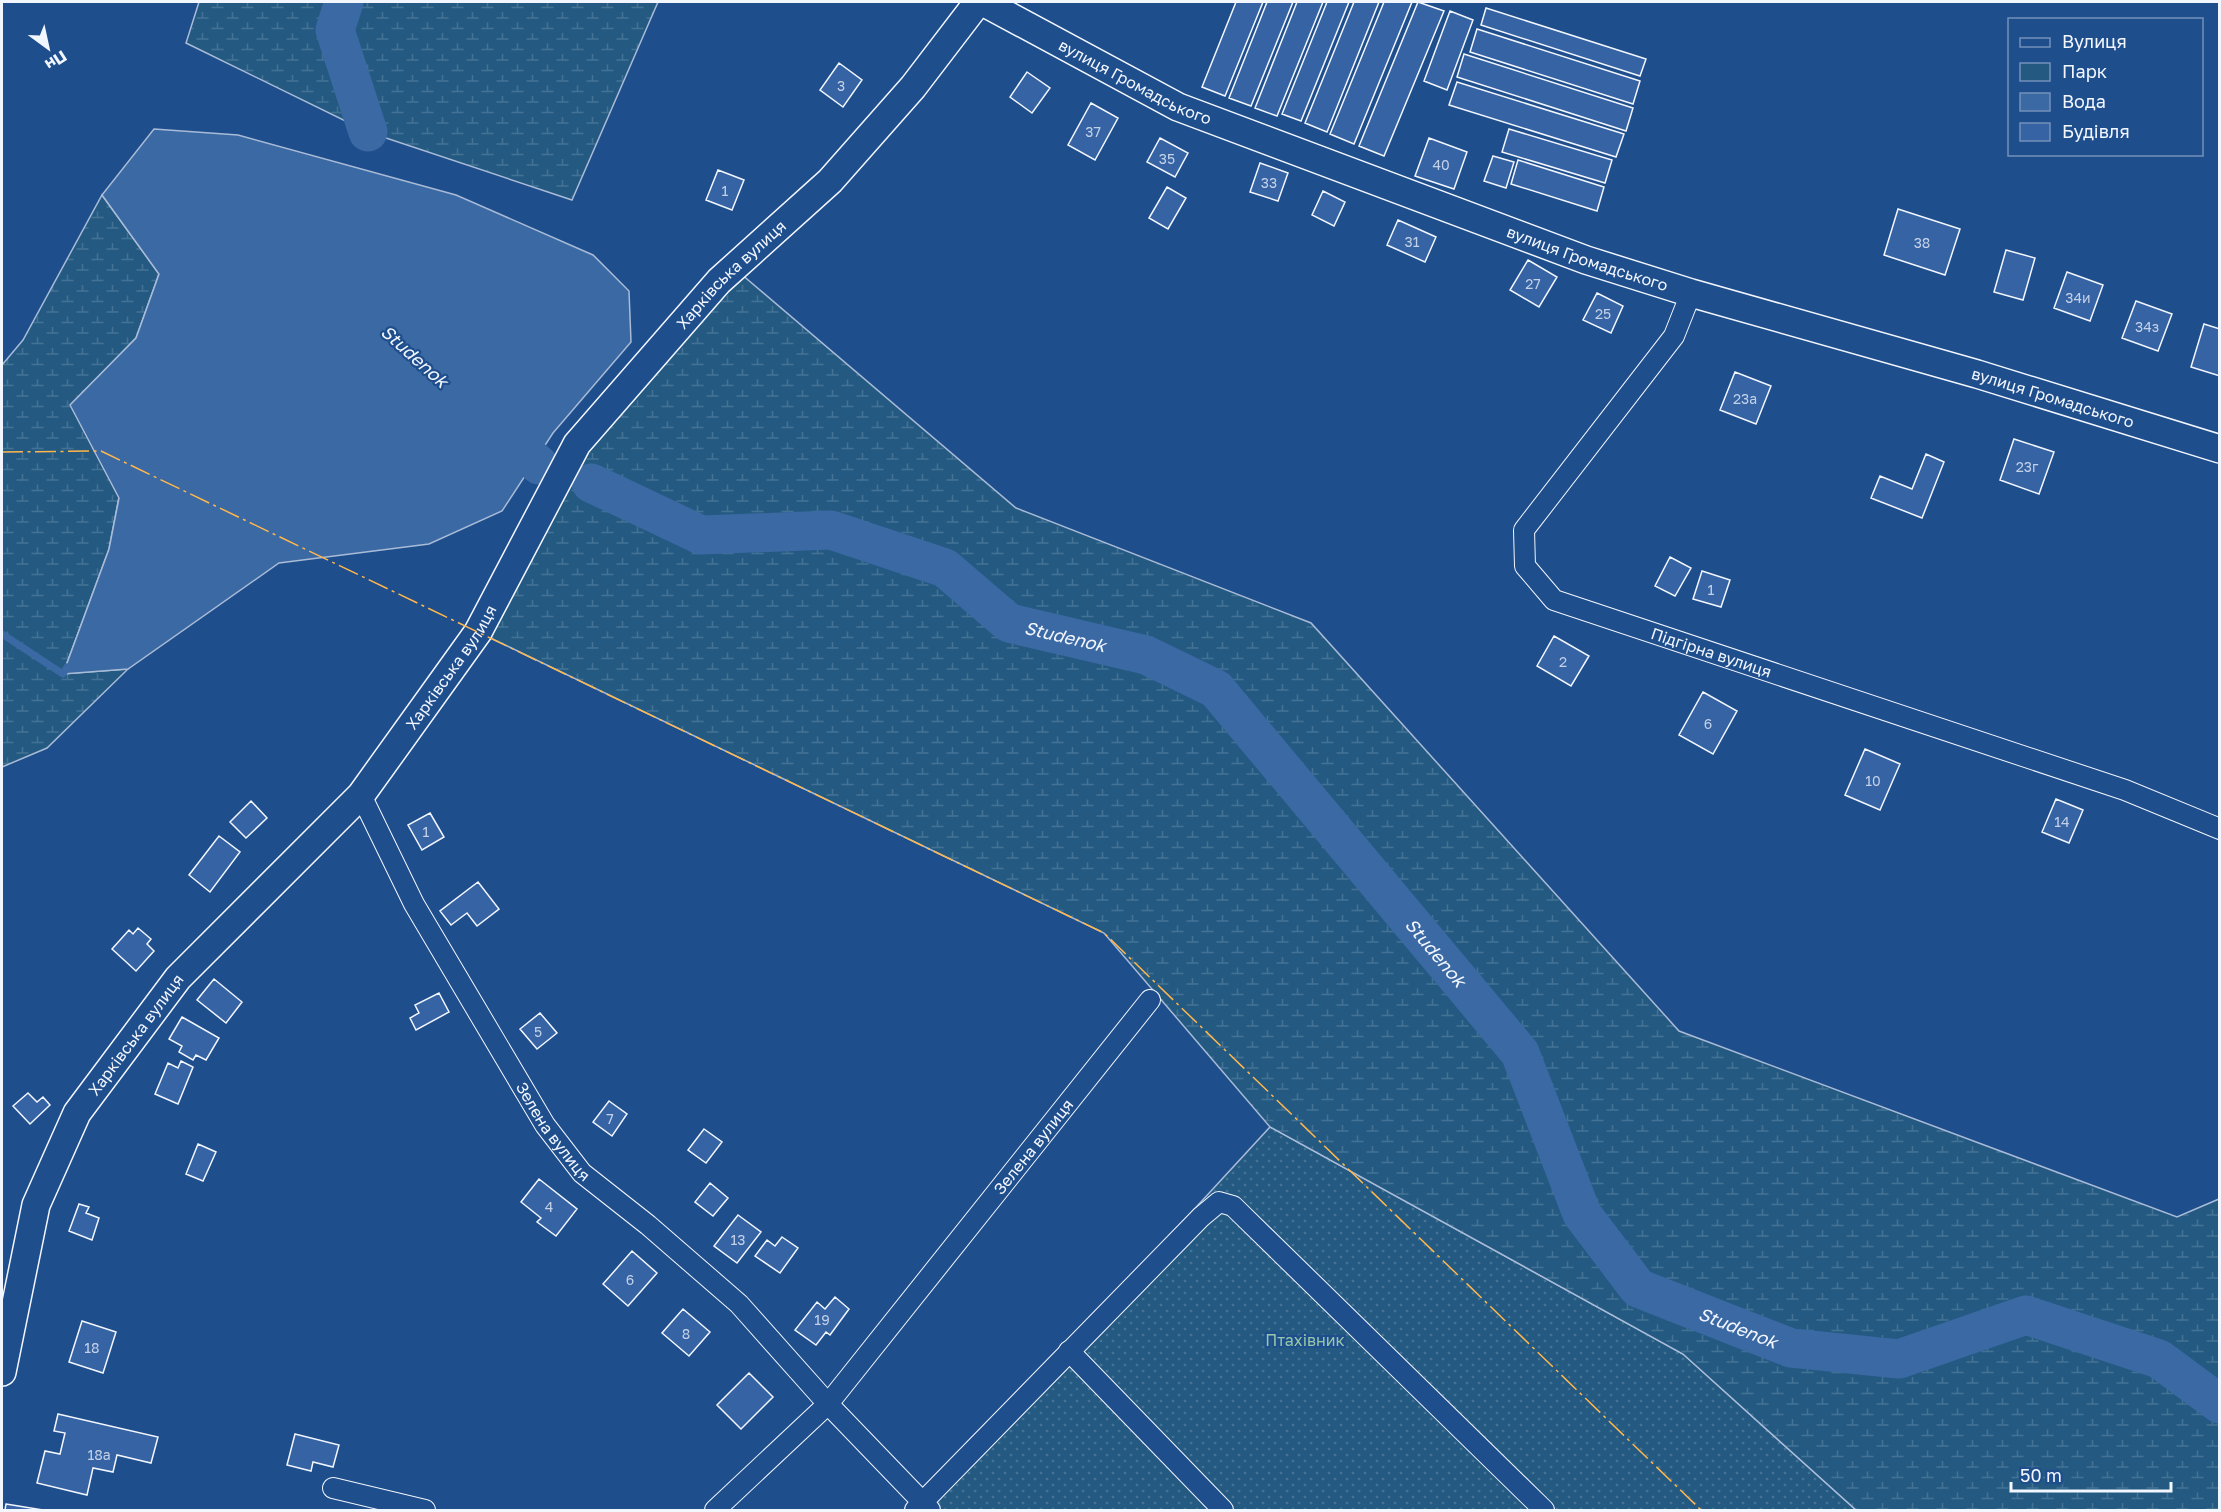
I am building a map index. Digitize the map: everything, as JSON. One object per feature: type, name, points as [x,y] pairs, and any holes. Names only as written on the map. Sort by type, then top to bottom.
[{"type":"street","name":"Харківська вулиця","points":[[2,1372],[36,1205],[77,1113],[178,978],[361,795],[478,632],[577,444],[719,281],[830,181],[913,87],[978,2]]},
{"type":"street","name":"вулиця Громадського","points":[[983,2],[1178,106],[1586,260],[1691,293],[1977,374],[2220,448]]},
{"type":"street","name":"Підгірна вулиця","points":[[1691,293],[1674,336],[1524,530],[1525,566],[1554,600],[2126,790],[2220,830]]},
{"type":"street","name":"Зелена вулиця","points":[[361,795],[414,904],[545,1125],[582,1173],[648,1225],[739,1304],[922,1508]]},
{"type":"street","name":"Зелена вулиця","points":[[715,1510],[828,1404],[1150,1000]]},
{"type":"street","points":[[922,1508],[1069,1352],[1201,1217],[1220,1202],[1233,1206],[1544,1510]]},
{"type":"street","points":[[1069,1352],[1223,1510]]},
{"type":"street","points":[[333,1488],[425,1510]]},
{"type":"green space","points":[[199,2],[658,2],[572,200],[368,132],[186,43]]},
{"type":"green space","points":[[102,195],[159,274],[136,338],[71,405],[119,497],[109,549],[63,674],[128,669],[47,748],[2,767],[2,365],[23,340]]},
{"type":"green space","points":[[734,268],[1016,508],[1311,623],[1679,1031],[2177,1217],[2219,1199],[2219,1510],[1856,1510],[1683,1354],[1270,1127],[1104,933],[478,632],[577,444]]},
{"type":"green space","name":"Птахівник","points":[[1270,1127],[1683,1354],[1856,1510],[917,1510]]},
{"type":"water","points":[[154,129],[238,135],[456,195],[593,255],[629,291],[631,342],[553,433],[502,511],[429,544],[279,563],[128,669],[63,674],[109,549],[119,498],[70,405],[136,338],[159,274],[102,195]]},
{"type":"building","points":[[1236,2],[1263,2],[1225,96],[1202,87]]},
{"type":"building","points":[[1267,2],[1293,2],[1251,106],[1229,98]]},
{"type":"building","points":[[1297,2],[1323,2],[1277,116],[1255,108]]},
{"type":"building","points":[[1327,2],[1349,2],[1301,121],[1282,114]]},
{"type":"building","points":[[1354,2],[1379,2],[1327,132],[1305,123]]},
{"type":"building","points":[[1384,2],[1412,2],[1354,144],[1330,134]]},
{"type":"building","points":[[1418,2],[1444,11],[1384,156],[1359,146]]},
{"type":"building","points":[[1486,8],[1646,59],[1640,76],[1481,25]]},
{"type":"building","points":[[1450,11],[1473,20],[1447,90],[1424,81]]},
{"type":"building","points":[[1477,29],[1640,81],[1633,104],[1470,52]]},
{"type":"building","points":[[1464,54],[1633,108],[1626,131],[1457,77]]},
{"type":"building","points":[[839,63],[862,80],[843,107],[820,90]]},
{"type":"building","points":[[1027,72],[1050,88],[1032,113],[1010,97]]},
{"type":"building","points":[[1457,82],[1624,134],[1616,157],[1449,105]]},
{"type":"building","points":[[1091,103],[1118,118],[1095,160],[1068,145]]},
{"type":"building","points":[[1509,129],[1612,160],[1605,183],[1502,152]]},
{"type":"building","points":[[1160,138],[1188,153],[1175,177],[1147,162]]},
{"type":"building","points":[[1429,138],[1467,152],[1454,189],[1415,176]]},
{"type":"building","points":[[1493,156],[1514,162],[1506,188],[1484,181]]},
{"type":"building","points":[[1518,160],[1604,187],[1597,211],[1511,184]]},
{"type":"building","points":[[1260,163],[1288,173],[1278,201],[1250,192]]},
{"type":"building","points":[[718,170],[744,180],[732,210],[706,200]]},
{"type":"building","points":[[1167,187],[1186,198],[1168,229],[1149,218]]},
{"type":"building","points":[[1323,191],[1345,202],[1334,226],[1312,215]]},
{"type":"building","points":[[1898,209],[1960,229],[1945,275],[1884,255]]},
{"type":"building","points":[[1398,220],[1436,237],[1425,262],[1387,245]]},
{"type":"building","points":[[2006,250],[2035,258],[2023,300],[1994,292]]},
{"type":"building","points":[[1528,260],[1557,277],[1539,307],[1510,290]]},
{"type":"building","points":[[2067,272],[2103,285],[2090,321],[2054,308]]},
{"type":"building","points":[[1597,293],[1623,306],[1611,333],[1583,320]]},
{"type":"building","points":[[2136,301],[2172,314],[2158,351],[2122,338]]},
{"type":"building","points":[[2204,324],[2220,329],[2220,376],[2191,367]]},
{"type":"building","points":[[1735,372],[1771,386],[1756,424],[1720,410]]},
{"type":"building","points":[[2014,439],[2054,452],[2039,494],[2000,480]]},
{"type":"building","points":[[1926,454],[1944,462],[1922,518],[1871,498],[1880,476],[1912,489]]},
{"type":"building","points":[[1670,557],[1691,568],[1675,596],[1655,586]]},
{"type":"building","points":[[1702,571],[1730,580],[1721,607],[1693,599]]},
{"type":"building","points":[[1554,636],[1589,656],[1571,686],[1537,666]]},
{"type":"building","points":[[1703,692],[1737,711],[1713,754],[1679,735]]},
{"type":"building","points":[[1865,749],[1900,764],[1880,810],[1845,795]]},
{"type":"building","points":[[2056,799],[2083,810],[2069,843],[2042,832]]},
{"type":"building","points":[[251,801],[267,818],[246,838],[230,822]]},
{"type":"building","points":[[430,813],[444,837],[422,850],[408,825]]},
{"type":"building","points":[[219,836],[240,852],[210,892],[189,875]]},
{"type":"building","points":[[478,882],[499,909],[477,926],[467,913],[451,925],[440,911]]},
{"type":"building","points":[[138,928],[151,939],[147,944],[154,951],[136,971],[112,949],[129,930],[133,934]]},
{"type":"building","points":[[214,979],[242,1002],[226,1023],[197,1000]]},
{"type":"building","points":[[439,993],[449,1012],[416,1030],[410,1018],[419,1013],[415,1005]]},
{"type":"building","points":[[540,1013],[557,1033],[537,1049],[520,1029]]},
{"type":"building","points":[[182,1017],[219,1038],[206,1060],[196,1055],[193,1060],[179,1052],[182,1046],[169,1039]]},
{"type":"building","points":[[181,1061],[193,1067],[178,1104],[155,1094],[168,1063],[178,1068]]},
{"type":"building","points":[[28,1093],[37,1102],[43,1097],[50,1105],[30,1124],[13,1106]]},
{"type":"building","points":[[609,1101],[627,1114],[612,1136],[593,1122]]},
{"type":"building","points":[[704,1129],[722,1142],[706,1163],[688,1150]]},
{"type":"building","points":[[198,1144],[216,1152],[203,1181],[186,1174]]},
{"type":"building","points":[[539,1179],[577,1209],[556,1236],[537,1222],[541,1218],[521,1202]]},
{"type":"building","points":[[710,1183],[728,1198],[713,1216],[695,1202]]},
{"type":"building","points":[[79,1204],[89,1207],[86,1213],[99,1218],[92,1240],[69,1231]]},
{"type":"building","points":[[738,1215],[761,1232],[737,1263],[714,1246]]},
{"type":"building","points":[[782,1237],[798,1248],[780,1273],[755,1256],[767,1240],[775,1246]]},
{"type":"building","points":[[632,1251],[657,1273],[628,1306],[603,1284]]},
{"type":"building","points":[[835,1297],[849,1309],[830,1335],[826,1332],[816,1345],[795,1330],[817,1302],[825,1309]]},
{"type":"building","points":[[683,1309],[710,1332],[689,1356],[662,1333]]},
{"type":"building","points":[[82,1321],[116,1332],[103,1373],[69,1362]]},
{"type":"building","points":[[749,1373],[773,1397],[741,1429],[717,1405]]},
{"type":"building","points":[[58,1414],[158,1437],[151,1463],[117,1455],[113,1472],[93,1468],[87,1495],[37,1483],[45,1451],[60,1454],[65,1433],[54,1431]]},
{"type":"building","points":[[295,1434],[339,1445],[333,1467],[313,1462],[311,1471],[287,1465]]},
{"type":"building","points":[[6,1504],[43,1510],[5,1510]]},
{"type":"waterway","name":"Studenok","points":[[344,2],[335,30],[368,132]]},
{"type":"waterway","name":"Studenok","points":[[494,425],[539,465]]},
{"type":"waterway","name":"Studenok","points":[[591,483],[701,535],[831,530],[945,568],[1009,623],[1146,655],[1216,689],[1520,1053],[1582,1214],[1638,1288],[1791,1348],[1899,1359],[2026,1315],[2159,1359],[2220,1404]]},
{"type":"waterway","points":[[2,634],[63,674],[67,667]]},
{"type":"power","points":[[2,452],[101,451],[1104,933],[1701,1510]]}]
